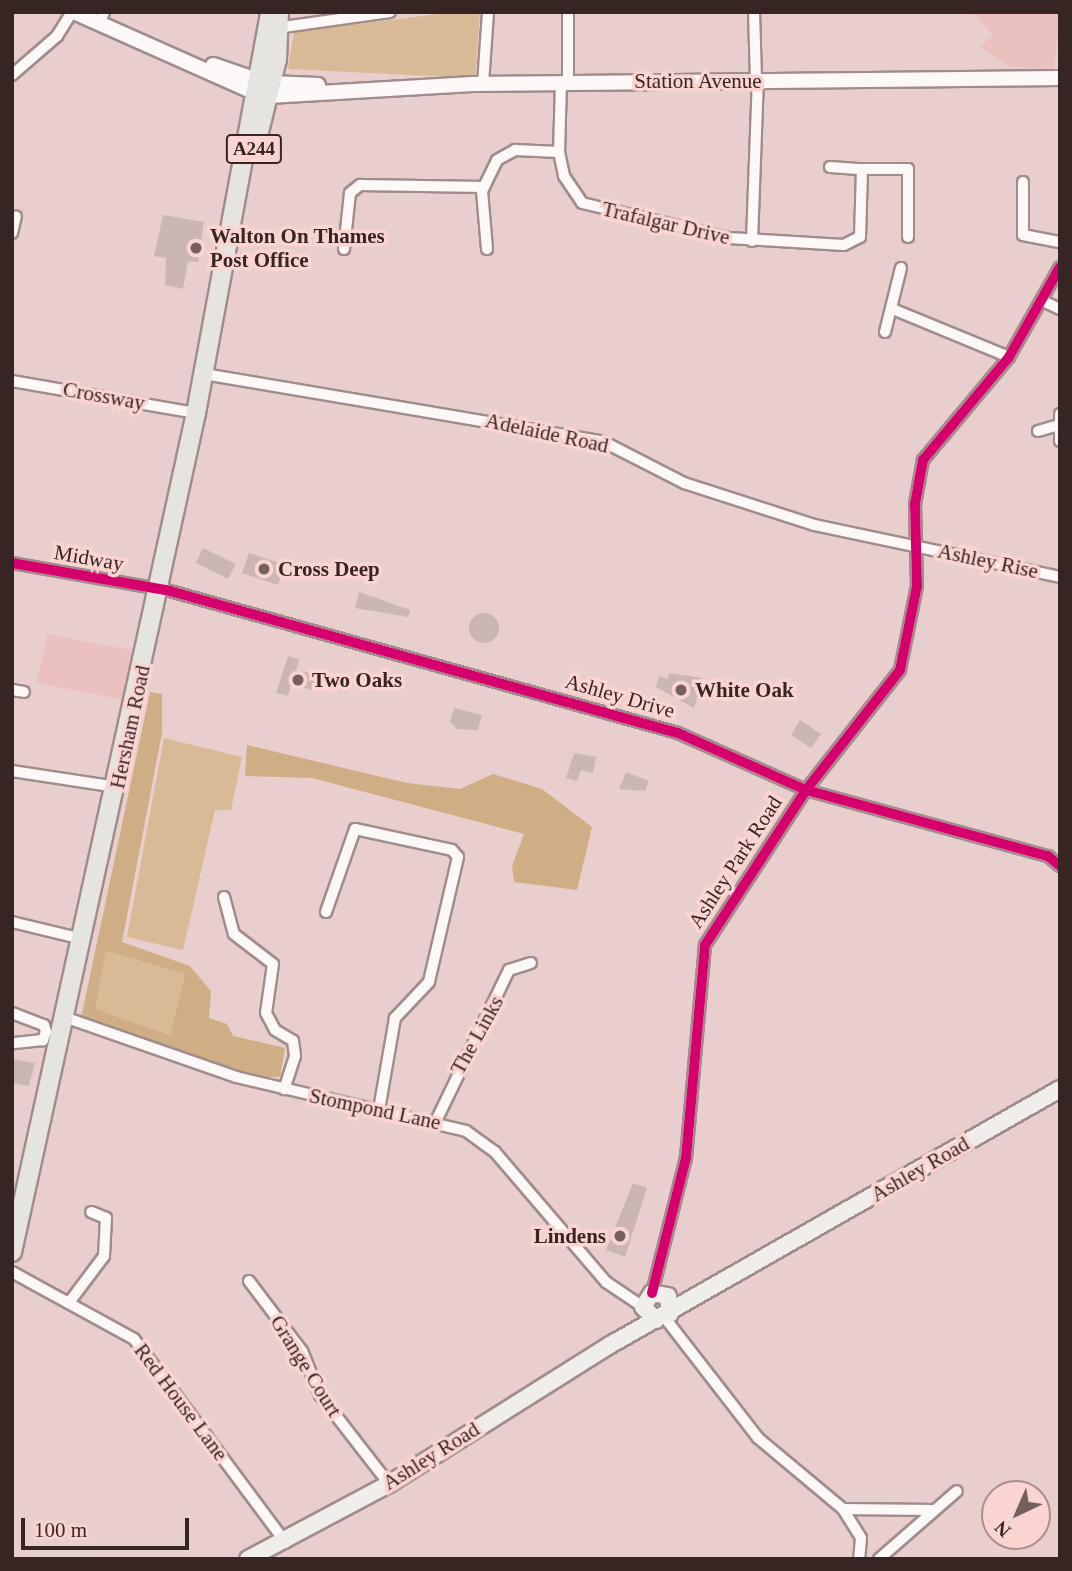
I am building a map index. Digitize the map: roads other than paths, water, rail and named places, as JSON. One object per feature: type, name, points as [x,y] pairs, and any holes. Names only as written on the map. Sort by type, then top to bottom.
[{"type":"main road","name":"Hersham Road","points":[[12,1252],[16,1220],[67,1018],[160,589],[238,201],[264,89],[274,20]]},
{"type":"main road","name":"Ashley Road","points":[[248,1559],[286,1543],[389,1483],[610,1345],[657,1306],[708,1290],[1060,1089]]},
{"type":"street","name":"Station Avenue","points":[[73,12],[102,18],[165,51],[264,89],[336,90],[565,82],[1060,78]]},
{"type":"street","points":[[12,75],[57,36],[73,12]]},
{"type":"street","points":[[274,20],[390,12]]},
{"type":"street","points":[[483,84],[488,12]]},
{"type":"street","name":"Trafalgar Drive","points":[[568,12],[559,152],[564,176],[582,203],[752,241],[852,243],[862,230],[862,169]]},
{"type":"street","points":[[752,241],[757,81],[754,12]]},
{"type":"street","points":[[487,249],[484,187],[504,153],[559,152]]},
{"type":"street","points":[[830,167],[908,169],[908,237]]},
{"type":"street","points":[[1023,182],[1023,235],[1060,242]]},
{"type":"street","points":[[344,249],[350,192],[360,185],[484,187]]},
{"type":"street","points":[[12,233],[16,216]]},
{"type":"street","name":"Ashley Park Road","points":[[657,1306],[658,1263],[685,1158],[705,945],[806,790],[900,670],[917,586],[923,460],[1009,356],[1045,302],[1060,267]]},
{"type":"street","points":[[885,332],[895,310],[901,268]]},
{"type":"street","points":[[1045,302],[1060,309]]},
{"type":"street","points":[[895,310],[1009,356]]},
{"type":"street","name":"Adelaide Road","points":[[205,374],[602,442],[721,496],[814,525],[917,545]]},
{"type":"street","name":"Crossway","points":[[12,381],[197,413]]},
{"type":"street","points":[[1060,414],[1056,426],[1060,441]]},
{"type":"street","points":[[1038,431],[1056,426]]},
{"type":"street","name":"Ashley Rise","points":[[917,545],[1060,577]]},
{"type":"street","name":"Midway","points":[[12,563],[160,589]]},
{"type":"street","name":"Ashley Drive","points":[[160,589],[678,733],[806,790],[1048,856],[1060,866]]},
{"type":"street","points":[[12,771],[117,787]]},
{"type":"street","points":[[327,912],[355,829],[452,850],[458,857],[429,982],[396,1018],[379,1110]]},
{"type":"street","points":[[224,897],[234,934],[273,964],[266,1013],[275,1030],[293,1041],[295,1056],[284,1090]]},
{"type":"street","points":[[12,922],[83,939]]},
{"type":"street","name":"The Links","points":[[436,1121],[509,970],[531,963]]},
{"type":"street","points":[[12,1013],[44,1025],[43,1040],[12,1043]]},
{"type":"street","name":"Stompond Lane","points":[[67,1018],[284,1090],[436,1121],[495,1152],[623,1294],[657,1306],[758,1438],[843,1509],[861,1538],[859,1559]]},
{"type":"street","points":[[71,1300],[103,1256],[106,1218],[91,1212]]},
{"type":"street","name":"Red House Lane","points":[[12,1272],[71,1300],[134,1339],[286,1543]]},
{"type":"street","name":"Grange Court","points":[[249,1281],[302,1351],[320,1395],[389,1483]]},
{"type":"street","points":[[879,1559],[957,1491]]},
{"type":"street","points":[[843,1509],[934,1510]]},
{"type":"place","name":"Walton On Thames Post Office","points":[[196,248]]},
{"type":"place","name":"Cross Deep","points":[[264,569]]},
{"type":"place","name":"Two Oaks","points":[[298,680]]},
{"type":"place","name":"White Oak","points":[[681,690]]},
{"type":"place","name":"Lindens","points":[[620,1236]]}]
